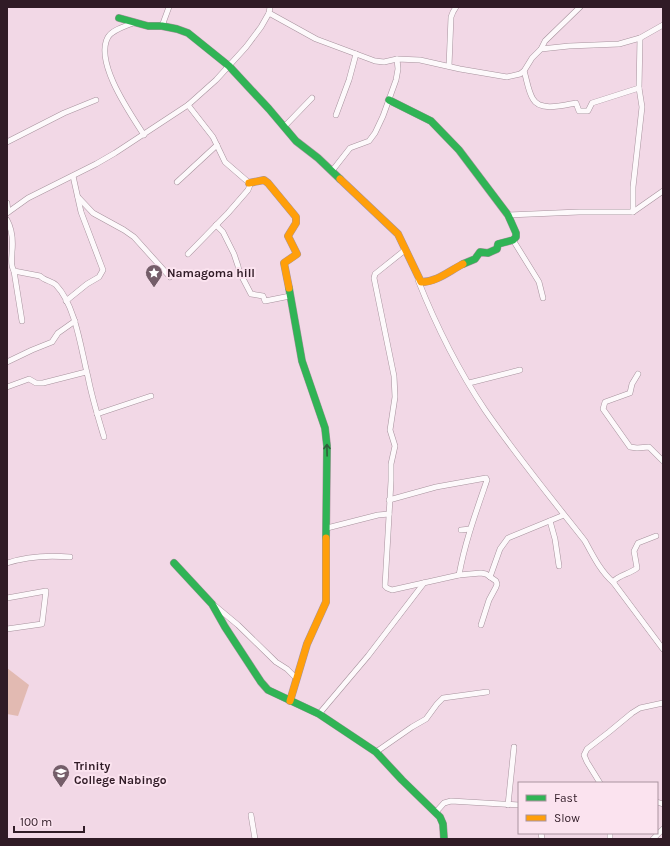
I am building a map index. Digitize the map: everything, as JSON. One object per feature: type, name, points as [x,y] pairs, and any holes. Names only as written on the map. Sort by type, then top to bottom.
[{"type":"street","points":[[162,26],[169,7]]},
{"type":"street","points":[[449,66],[452,17],[456,7]]},
{"type":"street","points":[[8,213],[28,198],[116,153],[188,106],[209,88],[229,66],[261,28],[270,10],[316,39],[375,61],[384,62],[397,59],[420,60],[507,77],[520,74],[524,71],[532,58],[541,49],[545,41],[580,7]]},
{"type":"street","points":[[119,18],[159,27],[162,26],[177,29],[188,33],[229,66],[296,141],[318,158],[392,227],[398,234],[406,250],[445,340],[484,408],[509,444],[584,541],[606,577],[614,583],[663,649]]},
{"type":"street","points":[[135,22],[116,30],[109,35],[105,45],[105,54],[113,82],[144,135]]},
{"type":"street","points":[[541,49],[564,46],[619,44],[640,38],[663,25]]},
{"type":"street","points":[[633,212],[633,186],[642,107],[639,88],[640,38]]},
{"type":"street","points":[[336,115],[349,80],[356,54]]},
{"type":"street","points":[[332,171],[350,148],[369,141],[375,133],[396,80],[398,69],[397,59]]},
{"type":"street","points":[[524,71],[532,98],[536,103],[547,106],[576,103],[579,111],[588,111],[592,103],[639,88]]},
{"type":"street","points":[[284,127],[312,98]]},
{"type":"street","points":[[7,142],[64,113],[96,100]]},
{"type":"street","points":[[389,100],[431,121],[438,127],[459,150],[508,215],[516,233],[516,237],[513,240],[498,244],[497,249],[488,253],[480,252],[475,259],[429,282],[421,282],[412,265]]},
{"type":"street","points":[[188,106],[213,137],[225,162],[249,183]]},
{"type":"street","points":[[177,182],[217,145]]},
{"type":"street","points":[[66,301],[99,277],[103,270],[83,218],[73,176]]},
{"type":"street","points":[[249,183],[264,180],[296,217],[297,224],[289,232],[288,236],[298,254],[284,263],[302,362],[325,428],[327,446],[326,602],[307,644],[290,701]]},
{"type":"street","points":[[188,254],[216,226],[248,190],[250,185],[249,183]]},
{"type":"street","points":[[508,215],[579,212],[633,212],[663,191]]},
{"type":"street","points":[[78,196],[93,212],[134,237],[170,278]]},
{"type":"street","points":[[7,203],[8,213]]},
{"type":"street","points":[[7,220],[10,229],[12,250],[11,261],[22,321]]},
{"type":"street","points":[[216,226],[223,232],[234,254],[239,271],[251,294],[263,296],[265,301],[290,296]]},
{"type":"street","points":[[513,240],[538,282],[543,298]]},
{"type":"street","points":[[406,250],[375,274],[374,278],[389,345],[396,391],[390,430],[395,446],[391,464],[385,586],[386,588],[392,590],[459,575],[486,574],[496,581],[496,587],[488,600],[481,625]]},
{"type":"street","points":[[14,271],[40,276],[43,279],[56,284],[66,301],[78,329],[79,343],[104,437]]},
{"type":"street","points":[[7,362],[52,342],[58,333],[75,321]]},
{"type":"street","points":[[469,383],[520,370]]},
{"type":"street","points":[[7,387],[29,379],[36,384],[86,372]]},
{"type":"street","points":[[638,374],[632,384],[630,393],[605,402],[603,409],[630,447],[649,447],[663,461]]},
{"type":"street","points":[[97,414],[151,396]]},
{"type":"street","points":[[390,500],[436,487],[486,478],[487,480],[463,554],[459,575]]},
{"type":"street","points":[[327,528],[378,515],[389,514]]},
{"type":"street","points":[[490,577],[500,549],[508,538],[564,515]]},
{"type":"street","points":[[550,521],[555,539],[558,566]]},
{"type":"street","points":[[461,530],[470,529]]},
{"type":"street","points":[[614,583],[614,580],[636,568],[634,551],[638,543],[656,536]]},
{"type":"street","points":[[7,563],[50,555],[70,557]]},
{"type":"street","points":[[174,564],[212,604],[225,627],[261,682],[268,690],[319,714],[376,752],[440,817],[443,824],[444,839]]},
{"type":"street","points":[[319,714],[368,656],[424,584]]},
{"type":"street","points":[[7,598],[46,591],[42,624],[7,629]]},
{"type":"street","points":[[206,597],[238,625],[276,662],[287,669],[296,678]]},
{"type":"street","points":[[376,752],[426,719],[443,698],[487,692]]},
{"type":"street","points":[[599,782],[587,762],[584,754],[587,749],[640,708],[663,703]]},
{"type":"street","points":[[508,805],[514,747]]},
{"type":"street","points":[[436,812],[444,803],[451,801],[518,805]]},
{"type":"street","points":[[251,815],[255,839]]},
{"type":"street","points":[[653,839],[663,829]]},
{"type":"shaded area","points":[[7,668],[29,685],[18,716],[7,714]]},
{"type":"traffic: fast","points":[[119,18],[148,26],[162,26],[188,33],[229,66],[296,141],[318,158],[340,179]]},
{"type":"traffic: fast","points":[[389,100],[431,121],[459,150],[508,215],[516,233],[516,237],[513,240],[498,244],[497,249],[488,253],[480,252],[475,259],[463,264]]},
{"type":"traffic: fast","points":[[289,288],[302,361],[325,428],[327,446],[326,538]]},
{"type":"traffic: fast","points":[[174,563],[212,604],[225,627],[261,682],[268,690],[319,714],[376,752],[440,817],[443,824],[444,839]]},
{"type":"traffic: slow","points":[[340,179],[398,234],[421,282],[427,282],[438,278],[463,264]]},
{"type":"traffic: slow","points":[[249,183],[264,180],[296,217],[296,223],[288,236],[297,254],[284,263],[289,288]]},
{"type":"traffic: slow","points":[[290,701],[307,644],[326,602],[326,538]]},
{"type":"place","name":"Namagoma hill","points":[[154,288]]},
{"type":"place","name":"Trinity College Nabingo","points":[[61,788]]}]
